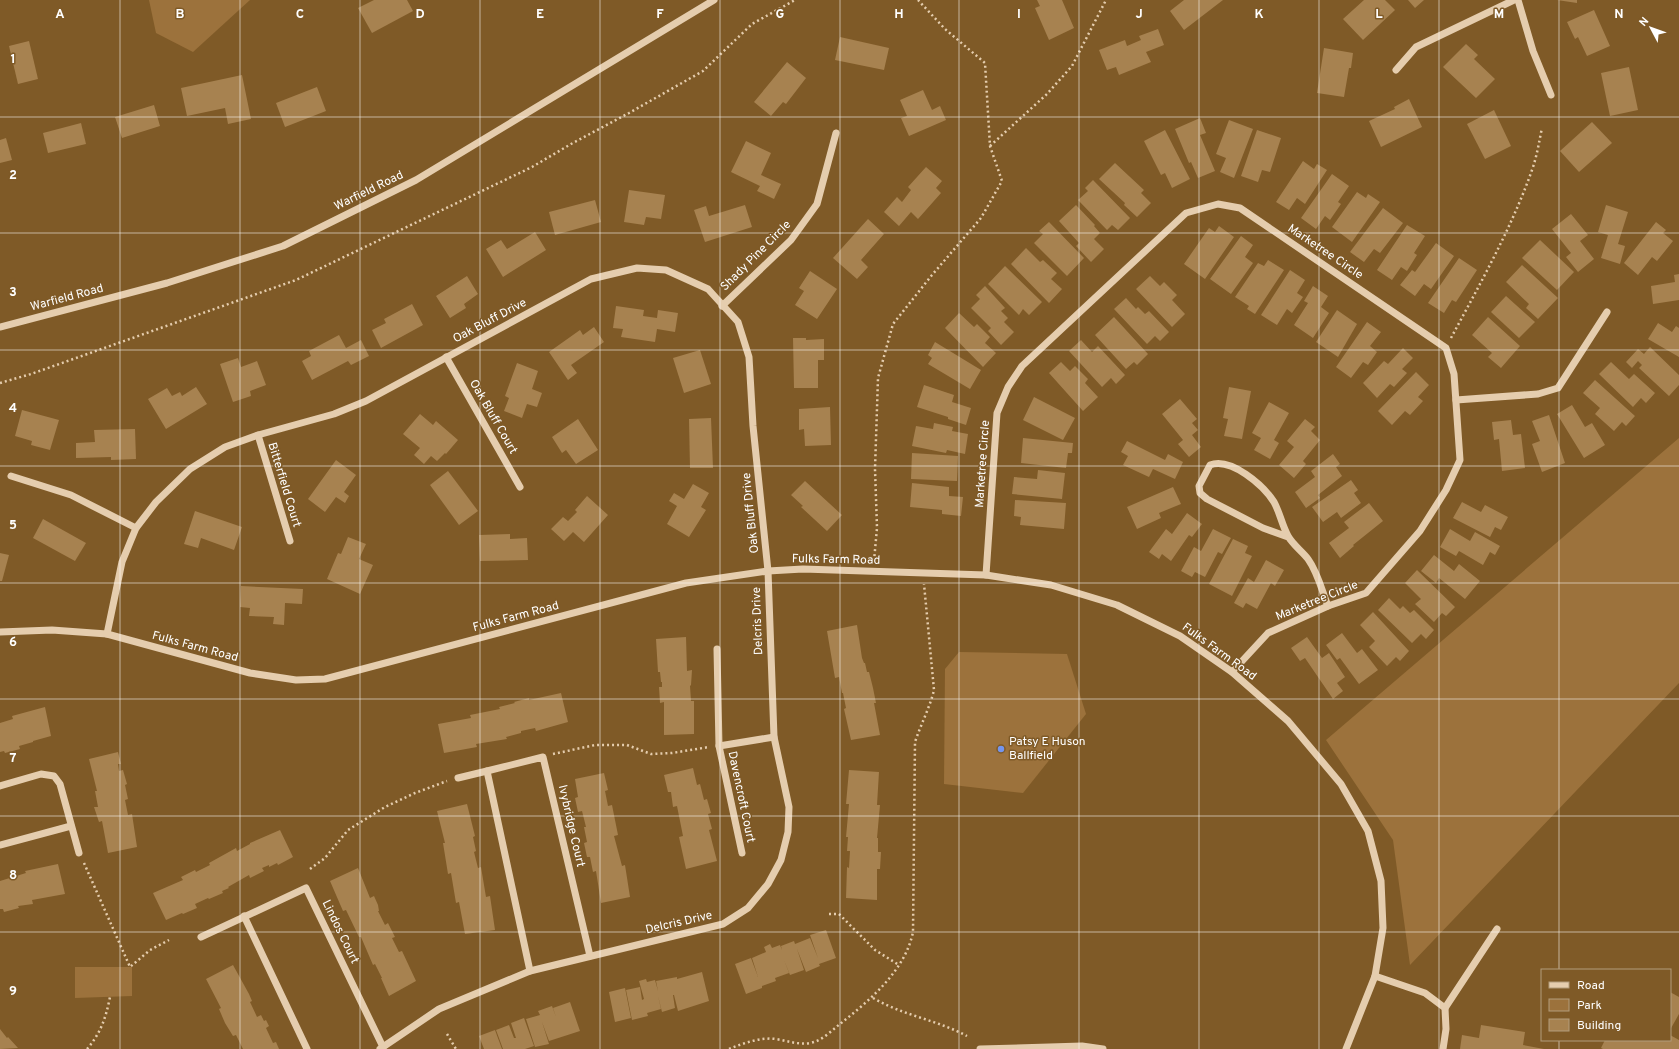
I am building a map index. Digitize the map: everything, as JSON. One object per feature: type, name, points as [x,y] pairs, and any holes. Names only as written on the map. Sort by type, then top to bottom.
[{"type":"street","name":"Warfield Road","points":[[0,327],[167,283],[283,246],[416,180],[714,0]]},
{"type":"street","points":[[1396,70],[1416,47],[1514,0]]},
{"type":"street","points":[[1518,0],[1533,50],[1551,94]]},
{"type":"street","name":"Shady Pine Circle","points":[[722,306],[791,240],[817,204],[836,133]]},
{"type":"street","name":"Marketree Circle","points":[[986,575],[997,413],[1008,387],[1022,366],[1186,213],[1218,204],[1240,208],[1446,348],[1454,374],[1460,460],[1446,490],[1420,531],[1366,594],[1328,606],[1268,633],[1232,672]]},
{"type":"street","name":"Oak Bluff Drive","points":[[107,634],[122,562],[136,528],[156,502],[190,469],[225,447],[258,435],[334,414],[366,401],[592,280],[636,268],[666,270],[708,288],[722,306],[738,322],[749,357],[753,426],[768,571]]},
{"type":"street","points":[[1456,400],[1538,394],[1558,388],[1607,312]]},
{"type":"street","name":"Oak Bluff Court","points":[[446,357],[520,487]]},
{"type":"street","name":"Bitterfield Court","points":[[258,435],[290,541]]},
{"type":"street","points":[[1288,537],[1263,528],[1207,499],[1200,493],[1199,486],[1210,465],[1217,462],[1226,463],[1258,483],[1268,493],[1275,504],[1288,537],[1308,558],[1314,569],[1328,606]]},
{"type":"street","points":[[11,476],[70,495],[136,528]]},
{"type":"street","name":"Fulks Farm Road","points":[[0,632],[52,630],[107,634],[250,674],[296,680],[325,679],[686,583],[768,571],[803,569],[986,575],[1051,585],[1117,605],[1180,636],[1232,672],[1288,721],[1341,784],[1368,832],[1381,881],[1383,928],[1375,976],[1346,1049]]},
{"type":"street","name":"Delcris Drive","points":[[382,1048],[439,1009],[530,971],[722,924],[748,908],[768,884],[781,860],[788,832],[789,807],[774,737],[768,571]]},
{"type":"street","name":"Davencroft Court","points":[[717,650],[719,746],[742,853]]},
{"type":"street","name":"Davencroft Court","points":[[719,746],[774,737]]},
{"type":"street","points":[[458,778],[543,756]]},
{"type":"street","name":"Ivybridge Court","points":[[543,756],[590,956]]},
{"type":"street","points":[[487,771],[530,971]]},
{"type":"street","points":[[0,786],[41,774],[54,776],[60,784],[79,853]]},
{"type":"street","points":[[0,845],[71,826]]},
{"type":"street","name":"Lindos Court","points":[[201,937],[306,888],[382,1048]]},
{"type":"street","points":[[244,916],[307,1049]]},
{"type":"street","points":[[1443,1049],[1446,1029],[1445,1008],[1497,929]]},
{"type":"street","points":[[1375,976],[1425,993],[1445,1008]]},
{"type":"street","points":[[980,1049],[1082,1046],[1102,1049]]},
{"type":"path","points":[[0,383],[31,374],[296,280],[532,167],[703,71],[752,24],[795,0]]},
{"type":"path","points":[[873,571],[877,528],[875,469],[878,378],[893,324],[932,275],[982,218],[1002,181],[990,146],[984,63],[945,29],[918,0]]},
{"type":"path","points":[[990,146],[1047,94],[1072,66],[1106,0]]},
{"type":"path","points":[[1446,348],[1479,286],[1524,191],[1533,168],[1542,128]]},
{"type":"path","points":[[729,1049],[743,1043],[760,1039],[775,1039],[801,1044],[812,1043],[820,1040],[873,998],[899,965],[911,942],[913,932],[915,742],[934,690],[923,573]]},
{"type":"path","points":[[543,756],[595,746],[627,745],[651,754],[672,753],[719,746]]},
{"type":"path","points":[[310,869],[325,858],[348,830],[385,807],[415,793],[458,778]]},
{"type":"path","points":[[79,853],[130,967],[150,950],[169,940]]},
{"type":"path","points":[[828,914],[839,914],[875,950],[899,965]]},
{"type":"path","points":[[87,1049],[96,1039],[105,1021],[110,997]]},
{"type":"path","points":[[873,998],[893,1007],[955,1029],[967,1036]]},
{"type":"path","points":[[447,1034],[456,1049]]},
{"type":"green space","points":[[149,0],[250,0],[193,52],[156,33]]},
{"type":"green space","points":[[1679,438],[1679,683],[1410,965],[1393,840],[1326,740]]},
{"type":"green space","name":"Patsy E Huson Ballfield","points":[[959,652],[1067,654],[1086,714],[1023,793],[944,784],[945,669]]},
{"type":"green space","points":[[75,967],[132,967],[132,996],[75,998]]},
{"type":"building","points":[[374,0],[407,0],[413,11],[372,33],[358,8]]},
{"type":"building","points":[[1037,0],[1062,0],[1074,28],[1049,40],[1035,8],[1040,6]]},
{"type":"building","points":[[1184,0],[1223,0],[1184,30],[1170,11]]},
{"type":"building","points":[[1364,0],[1385,0],[1395,10],[1363,40],[1343,19]]},
{"type":"building","points":[[1408,0],[1424,0],[1415,8]]},
{"type":"building","points":[[1557,0],[1577,0],[1577,3]]},
{"type":"building","points":[[1594,10],[1610,46],[1587,56],[1578,37],[1575,39],[1567,22]]},
{"type":"building","points":[[1158,29],[1164,45],[1146,52],[1151,62],[1119,75],[1116,67],[1107,70],[1099,50],[1125,40],[1127,46],[1141,40],[1139,36]]},
{"type":"building","points":[[840,37],[889,48],[884,70],[835,60]]},
{"type":"building","points":[[29,41],[38,79],[18,84],[9,46]]},
{"type":"building","points":[[1466,44],[1478,55],[1474,59],[1495,79],[1476,98],[1443,67]]},
{"type":"building","points":[[1324,48],[1353,53],[1344,97],[1317,93]]},
{"type":"building","points":[[787,62],[806,78],[786,104],[783,102],[771,116],[754,102]]},
{"type":"building","points":[[1629,67],[1638,110],[1610,116],[1601,73]]},
{"type":"building","points":[[242,75],[251,119],[228,124],[225,108],[187,116],[181,88]]},
{"type":"building","points":[[317,87],[326,111],[285,127],[276,103]]},
{"type":"building","points":[[923,90],[932,110],[940,106],[946,120],[909,136],[901,118],[907,116],[900,100]]},
{"type":"building","points":[[1409,99],[1422,127],[1381,147],[1369,121],[1395,109],[1394,107]]},
{"type":"building","points":[[154,105],[160,126],[122,138],[115,117]]},
{"type":"building","points":[[1494,110],[1511,146],[1485,159],[1467,124]]},
{"type":"building","points":[[1200,118],[1206,133],[1200,135],[1215,171],[1198,178],[1191,162],[1189,163],[1175,129]]},
{"type":"building","points":[[1229,120],[1253,129],[1234,178],[1220,172],[1226,158],[1216,154]]},
{"type":"building","points":[[1592,122],[1612,143],[1579,172],[1560,151]]},
{"type":"building","points":[[81,123],[86,144],[48,153],[43,133]]},
{"type":"building","points":[[1165,130],[1190,179],[1172,188],[1165,173],[1161,175],[1144,141]]},
{"type":"building","points":[[1257,130],[1281,138],[1270,172],[1262,170],[1258,182],[1241,176]]},
{"type":"building","points":[[6,138],[12,160],[0,163],[0,140]]},
{"type":"building","points":[[746,141],[771,153],[761,175],[781,184],[774,199],[757,191],[760,186],[731,172]]},
{"type":"building","points":[[1303,161],[1314,169],[1317,164],[1327,170],[1305,204],[1297,198],[1289,210],[1276,202]]},
{"type":"building","points":[[1115,163],[1144,190],[1141,193],[1151,203],[1137,217],[1124,205],[1125,203],[1099,179]]},
{"type":"building","points":[[926,167],[942,181],[936,188],[941,193],[918,219],[911,212],[899,226],[884,212],[897,197],[902,202],[911,190],[908,187]]},
{"type":"building","points":[[1332,174],[1349,186],[1338,202],[1341,204],[1330,220],[1325,216],[1316,229],[1301,218]]},
{"type":"building","points":[[1093,180],[1130,218],[1118,230],[1112,225],[1107,230],[1078,200],[1088,191],[1085,188]]},
{"type":"building","points":[[629,190],[665,195],[661,219],[646,217],[644,225],[624,222]]},
{"type":"building","points":[[1357,192],[1366,198],[1368,194],[1380,202],[1352,242],[1332,227]]},
{"type":"building","points":[[595,200],[601,222],[555,235],[549,212]]},
{"type":"building","points":[[745,205],[752,227],[705,242],[694,210],[706,206],[709,216]]},
{"type":"building","points":[[1076,205],[1095,225],[1094,226],[1100,233],[1094,239],[1104,249],[1091,262],[1076,246],[1079,243],[1059,221]]},
{"type":"building","points":[[1606,205],[1628,212],[1618,244],[1625,246],[1620,264],[1601,258],[1608,235],[1598,232]]},
{"type":"building","points":[[1383,208],[1403,223],[1380,253],[1374,249],[1364,262],[1350,252]]},
{"type":"building","points":[[1571,214],[1588,235],[1580,241],[1594,259],[1578,272],[1566,257],[1571,253],[1552,229]]},
{"type":"building","points":[[868,219],[884,234],[861,260],[868,267],[857,279],[833,258]]},
{"type":"building","points":[[1049,222],[1084,258],[1067,276],[1034,243],[1043,234],[1039,231]]},
{"type":"building","points":[[1656,222],[1666,230],[1663,233],[1673,241],[1657,261],[1652,257],[1638,275],[1624,263]]},
{"type":"building","points":[[1407,225],[1425,236],[1414,253],[1417,255],[1407,271],[1401,267],[1392,280],[1377,270]]},
{"type":"building","points":[[1219,226],[1234,237],[1205,279],[1184,264],[1209,228],[1215,232]]},
{"type":"building","points":[[535,232],[546,250],[503,277],[486,249],[501,240],[507,249]]},
{"type":"building","points":[[1241,236],[1253,245],[1245,257],[1253,263],[1231,294],[1210,279]]},
{"type":"building","points":[[1540,240],[1574,272],[1557,290],[1522,258]]},
{"type":"building","points":[[1436,243],[1454,256],[1431,289],[1424,284],[1415,296],[1400,285],[1412,270],[1415,272]]},
{"type":"building","points":[[1026,248],[1040,262],[1043,260],[1057,273],[1051,279],[1062,289],[1049,303],[1011,264]]},
{"type":"building","points":[[1459,258],[1477,270],[1456,302],[1452,300],[1444,313],[1428,303]]},
{"type":"building","points":[[1268,260],[1284,270],[1255,314],[1247,309],[1249,306],[1235,297],[1258,263],[1264,266]]},
{"type":"building","points":[[1522,265],[1558,298],[1538,319],[1526,308],[1529,304],[1506,282]]},
{"type":"building","points":[[1005,266],[1042,302],[1029,315],[1023,309],[1019,315],[988,284]]},
{"type":"building","points":[[1290,270],[1305,280],[1297,293],[1303,297],[1292,313],[1287,309],[1277,325],[1261,315]]},
{"type":"building","points":[[810,271],[837,289],[817,319],[795,305],[804,291],[799,288]]},
{"type":"building","points":[[1679,274],[1679,300],[1653,304],[1651,286],[1675,282],[1674,275]]},
{"type":"building","points":[[467,276],[478,294],[464,304],[466,308],[450,318],[436,296]]},
{"type":"building","points":[[1150,276],[1160,286],[1164,282],[1177,295],[1172,300],[1185,314],[1172,327],[1136,289]]},
{"type":"building","points":[[985,286],[1005,308],[1001,311],[1008,318],[1004,322],[1014,332],[1001,345],[988,331],[991,328],[971,308],[980,299],[976,295]]},
{"type":"building","points":[[1313,286],[1328,296],[1321,307],[1329,313],[1313,338],[1294,325],[1308,303],[1304,301]]},
{"type":"building","points":[[1506,296],[1535,322],[1519,338],[1491,312]]},
{"type":"building","points":[[1126,298],[1136,309],[1138,307],[1145,314],[1149,311],[1169,332],[1160,341],[1155,336],[1147,344],[1114,309]]},
{"type":"building","points":[[412,304],[423,325],[381,348],[372,330],[386,323],[384,319]]},
{"type":"building","points":[[616,306],[644,310],[643,316],[657,318],[658,310],[678,313],[675,332],[657,329],[655,342],[621,337],[623,329],[613,328]]},
{"type":"building","points":[[1337,310],[1357,324],[1338,357],[1316,342]]},
{"type":"building","points":[[959,313],[974,327],[977,324],[990,337],[985,343],[996,353],[983,367],[945,328]]},
{"type":"building","points":[[1114,317],[1148,354],[1137,365],[1134,362],[1126,369],[1095,335]]},
{"type":"building","points":[[1488,317],[1520,346],[1501,368],[1488,357],[1492,353],[1472,335]]},
{"type":"building","points":[[1367,322],[1381,332],[1370,346],[1377,352],[1368,365],[1363,362],[1351,378],[1336,367]]},
{"type":"building","points":[[1658,323],[1672,332],[1676,326],[1679,328],[1679,357],[1648,339]]},
{"type":"building","points":[[594,327],[604,342],[571,365],[577,373],[568,380],[549,352],[580,330],[583,335]]},
{"type":"building","points":[[339,335],[346,348],[361,340],[369,356],[351,365],[348,361],[312,380],[302,361],[311,356],[309,351]]},
{"type":"building","points":[[793,338],[806,338],[806,340],[824,339],[824,360],[818,360],[818,388],[794,388]]},
{"type":"building","points":[[1081,340],[1092,352],[1098,346],[1125,375],[1116,384],[1111,378],[1102,387],[1069,351]]},
{"type":"building","points":[[935,342],[981,370],[970,389],[928,364],[932,358],[928,355]]},
{"type":"building","points":[[1650,347],[1679,375],[1679,385],[1669,396],[1639,368],[1642,365],[1638,361],[1632,368],[1626,362],[1638,349],[1644,354]]},
{"type":"building","points":[[1403,348],[1413,358],[1402,369],[1407,373],[1394,387],[1390,384],[1377,398],[1363,383],[1384,361],[1388,364]]},
{"type":"building","points":[[700,350],[711,384],[684,393],[673,358]]},
{"type":"building","points":[[238,358],[241,367],[257,361],[266,385],[250,391],[251,396],[233,402],[220,364]]},
{"type":"building","points":[[1061,362],[1070,371],[1075,366],[1088,379],[1085,383],[1098,397],[1083,411],[1049,373]]},
{"type":"building","points":[[1611,362],[1629,379],[1634,374],[1655,393],[1646,403],[1641,398],[1633,407],[1599,374]]},
{"type":"building","points":[[517,363],[538,371],[532,389],[542,393],[537,407],[527,404],[522,418],[504,411],[509,398],[505,396]]},
{"type":"building","points":[[1416,372],[1429,385],[1418,397],[1423,401],[1410,415],[1405,411],[1392,425],[1378,411]]},
{"type":"building","points":[[1595,380],[1635,416],[1626,426],[1622,422],[1614,431],[1595,414],[1600,408],[1583,393]]},
{"type":"building","points":[[924,385],[954,395],[952,402],[971,408],[966,425],[948,419],[948,417],[917,407]]},
{"type":"building","points":[[196,387],[207,404],[166,429],[148,399],[167,388],[172,396],[180,392],[182,396]]},
{"type":"building","points":[[1229,387],[1251,391],[1242,439],[1224,436],[1228,419],[1223,418]]},
{"type":"building","points":[[1034,397],[1075,418],[1063,440],[1023,420]]},
{"type":"building","points":[[1180,399],[1197,419],[1192,423],[1198,430],[1192,435],[1201,447],[1189,457],[1178,444],[1183,440],[1162,414]]},
{"type":"building","points":[[1269,402],[1289,413],[1274,440],[1279,443],[1270,459],[1254,450],[1261,438],[1252,433]]},
{"type":"building","points":[[1572,405],[1585,427],[1592,423],[1605,445],[1584,458],[1557,414]]},
{"type":"building","points":[[830,407],[831,445],[805,446],[804,429],[799,430],[799,409]]},
{"type":"building","points":[[22,410],[59,420],[50,450],[31,445],[32,441],[15,436]]},
{"type":"building","points":[[420,414],[433,425],[436,421],[458,440],[446,454],[445,453],[437,461],[431,456],[424,464],[414,455],[420,448],[403,434]]},
{"type":"building","points":[[1549,415],[1565,463],[1542,472],[1532,444],[1540,441],[1532,421]]},
{"type":"building","points":[[711,418],[713,468],[690,468],[689,419]]},
{"type":"building","points":[[578,419],[598,450],[576,464],[566,450],[562,453],[552,437]]},
{"type":"building","points":[[1305,419],[1315,427],[1311,431],[1320,440],[1303,461],[1306,464],[1294,478],[1279,465],[1294,447],[1287,441]]},
{"type":"building","points":[[1511,420],[1513,435],[1521,434],[1525,468],[1502,471],[1499,439],[1494,440],[1492,422]]},
{"type":"building","points":[[934,423],[953,427],[952,431],[968,434],[965,454],[947,450],[946,453],[912,446],[916,426],[933,429]]},
{"type":"building","points":[[135,429],[136,459],[111,460],[111,457],[76,458],[76,443],[95,442],[94,430]]},
{"type":"building","points":[[1023,438],[1073,443],[1072,453],[1068,453],[1066,468],[1021,463]]},
{"type":"building","points":[[1127,441],[1165,460],[1168,454],[1183,462],[1175,479],[1153,469],[1149,477],[1123,465],[1128,456],[1121,452]]},
{"type":"building","points":[[912,453],[958,456],[957,481],[911,479]]},
{"type":"building","points":[[1333,454],[1340,464],[1336,467],[1342,476],[1318,495],[1320,498],[1306,508],[1295,492],[1315,477],[1311,471]]},
{"type":"building","points":[[336,460],[356,475],[344,492],[349,496],[345,503],[336,497],[325,512],[308,499]]},
{"type":"building","points":[[1038,470],[1065,473],[1062,499],[1012,494],[1014,477],[1037,479]]},
{"type":"building","points":[[448,471],[478,511],[459,525],[430,485]]},
{"type":"building","points":[[1351,480],[1358,490],[1354,493],[1361,503],[1341,518],[1337,512],[1323,522],[1312,507]]},
{"type":"building","points":[[805,481],[842,515],[827,531],[801,507],[803,506],[791,495]]},
{"type":"building","points":[[912,483],[949,487],[949,496],[963,497],[961,516],[942,514],[942,510],[910,507]]},
{"type":"building","points":[[693,484],[709,493],[701,507],[706,510],[689,537],[667,524],[677,506],[669,501],[674,493],[684,499]]},
{"type":"building","points":[[1173,487],[1181,504],[1159,513],[1161,518],[1137,529],[1127,507]]},
{"type":"building","points":[[587,496],[608,515],[584,542],[573,532],[564,541],[551,529],[563,517],[568,521],[577,512],[575,510]]},
{"type":"building","points":[[1015,500],[1066,503],[1064,529],[1020,525],[1021,517],[1014,516]]},
{"type":"building","points":[[1462,502],[1481,512],[1485,505],[1508,517],[1501,530],[1495,527],[1490,537],[1453,518]]},
{"type":"building","points":[[1369,503],[1383,521],[1353,545],[1354,546],[1340,558],[1329,543],[1349,528],[1344,522]]},
{"type":"building","points":[[195,511],[242,527],[234,550],[201,538],[198,548],[184,544]]},
{"type":"building","points":[[1187,513],[1202,524],[1192,537],[1189,535],[1171,561],[1162,554],[1159,559],[1149,552],[1166,529],[1172,534]]},
{"type":"building","points":[[43,519],[86,543],[75,561],[33,538]]},
{"type":"building","points":[[1213,529],[1231,538],[1222,554],[1218,552],[1205,577],[1195,572],[1192,577],[1181,571],[1194,547],[1201,551]]},
{"type":"building","points":[[1450,529],[1470,541],[1475,532],[1500,546],[1495,555],[1490,552],[1483,565],[1459,551],[1456,556],[1440,547]]},
{"type":"building","points":[[510,534],[510,539],[527,538],[528,560],[480,561],[479,535]]},
{"type":"building","points":[[348,537],[366,544],[359,559],[373,565],[360,594],[327,579],[338,553],[341,554]]},
{"type":"building","points":[[1233,539],[1248,546],[1245,553],[1252,556],[1232,596],[1209,584]]},
{"type":"building","points":[[0,553],[9,555],[2,581],[0,581]]},
{"type":"building","points":[[1434,555],[1454,571],[1459,564],[1480,581],[1465,599],[1439,578],[1436,583],[1421,571]]},
{"type":"building","points":[[1266,560],[1284,570],[1275,586],[1271,583],[1257,609],[1246,603],[1243,608],[1234,603],[1248,578],[1254,582]]},
{"type":"building","points":[[1417,570],[1455,607],[1446,616],[1442,613],[1434,622],[1415,604],[1421,599],[1405,583]]},
{"type":"building","points":[[241,586],[303,589],[302,604],[285,603],[284,625],[273,624],[274,617],[249,616],[250,608],[240,607]]},
{"type":"building","points":[[1389,598],[1400,609],[1403,606],[1410,613],[1414,610],[1434,630],[1426,639],[1421,634],[1412,643],[1378,610]]},
{"type":"building","points":[[1373,612],[1409,651],[1400,661],[1396,657],[1387,666],[1369,647],[1375,641],[1360,625]]},
{"type":"building","points":[[857,625],[862,658],[867,672],[869,672],[873,688],[876,703],[874,703],[880,735],[851,740],[839,677],[835,678],[827,631]]},
{"type":"building","points":[[1342,633],[1357,653],[1362,649],[1378,670],[1359,684],[1340,658],[1337,660],[1326,645]]},
{"type":"building","points":[[686,637],[687,671],[692,670],[690,686],[691,701],[694,701],[694,734],[664,735],[664,702],[660,703],[659,687],[662,687],[662,682],[660,672],[658,672],[656,639]]},
{"type":"building","points":[[1307,637],[1322,658],[1329,653],[1345,677],[1337,683],[1343,691],[1333,699],[1305,658],[1300,661],[1291,648]]},
{"type":"building","points":[[561,693],[568,722],[536,731],[535,728],[521,731],[521,733],[506,737],[507,739],[476,744],[477,747],[444,753],[438,724],[471,718],[470,715],[500,709],[499,707],[529,698],[529,700]]},
{"type":"building","points":[[45,707],[51,736],[19,746],[20,749],[5,753],[4,751],[0,752],[0,723],[13,719],[12,716]]},
{"type":"building","points":[[118,752],[121,764],[118,764],[119,771],[123,770],[127,784],[125,785],[128,799],[125,800],[128,815],[132,814],[137,847],[108,853],[102,821],[99,822],[94,807],[98,807],[95,791],[97,791],[89,759]]},
{"type":"building","points":[[693,768],[697,785],[700,784],[704,800],[707,799],[711,813],[708,814],[712,829],[709,830],[717,861],[686,869],[679,837],[683,836],[677,806],[673,807],[671,792],[668,792],[664,775]]},
{"type":"building","points":[[849,770],[879,772],[877,805],[880,805],[877,838],[878,852],[881,852],[880,869],[877,869],[877,900],[846,898],[847,867],[849,868],[850,851],[847,851],[848,837],[846,837],[849,804],[846,804]]},
{"type":"building","points":[[604,773],[608,790],[605,791],[608,806],[612,805],[618,835],[614,836],[622,866],[625,865],[630,897],[601,903],[596,871],[593,872],[590,857],[587,857],[584,843],[587,842],[584,827],[586,827],[582,811],[578,812],[575,798],[578,797],[575,779]]},
{"type":"building","points":[[467,804],[475,836],[473,837],[476,851],[474,852],[478,868],[481,867],[486,897],[490,896],[495,930],[465,934],[459,902],[456,903],[451,873],[448,874],[443,843],[445,843],[437,811]]},
{"type":"building","points":[[280,830],[293,857],[278,865],[277,863],[269,867],[269,865],[262,868],[264,871],[250,878],[249,875],[222,891],[223,893],[195,904],[197,908],[166,920],[153,893],[183,880],[181,877],[210,865],[209,863],[236,848],[237,851],[250,843]]},
{"type":"building","points":[[58,864],[65,894],[32,900],[33,904],[18,906],[19,908],[4,912],[3,909],[0,909],[0,881],[26,873],[25,871]]},
{"type":"building","points":[[358,868],[370,898],[374,896],[378,905],[378,911],[385,925],[388,923],[395,937],[392,938],[399,952],[402,951],[416,981],[389,996],[375,964],[373,965],[361,937],[359,937],[346,910],[343,911],[330,881]]},
{"type":"building","points":[[826,930],[836,958],[819,964],[820,966],[806,972],[797,949],[804,970],[790,975],[784,960],[789,973],[775,978],[776,981],[746,994],[735,964],[751,958],[758,977],[752,958],[766,952],[764,947],[770,944],[772,948],[780,945],[782,950],[781,946],[794,941],[795,944],[810,938],[818,958],[810,935]]},
{"type":"building","points":[[233,965],[249,994],[252,1001],[250,1002],[257,1017],[261,1015],[264,1021],[266,1020],[269,1026],[266,1028],[273,1043],[276,1042],[279,1049],[243,1049],[236,1035],[233,1036],[225,1023],[219,1009],[221,1008],[206,979]]},
{"type":"building","points":[[702,972],[709,1001],[678,1011],[673,995],[675,1008],[662,1012],[658,996],[661,1009],[647,1013],[648,1016],[632,1020],[626,990],[640,987],[642,1000],[644,999],[639,981],[646,979],[647,982],[655,980],[658,991],[656,981],[677,977],[677,979]]},
{"type":"building","points":[[625,988],[631,1018],[615,1022],[609,992]]},
{"type":"building","points":[[1671,993],[1679,997],[1679,1014],[1671,1028]]},
{"type":"building","points":[[570,1002],[580,1031],[549,1041],[542,1022],[549,1044],[535,1047],[526,1019],[540,1015],[538,1011],[552,1006],[556,1017],[553,1008]]},
{"type":"building","points":[[524,1018],[534,1046],[525,1049],[503,1049],[496,1030],[509,1025],[514,1038],[516,1038],[511,1023]]},
{"type":"building","points":[[1481,1025],[1525,1032],[1523,1045],[1544,1049],[1460,1049],[1462,1035],[1479,1038]]},
{"type":"building","points":[[0,1029],[7,1038],[8,1037],[18,1048],[0,1049]]},
{"type":"building","points":[[495,1030],[502,1049],[484,1049],[479,1036]]},
{"type":"building","points":[[1671,1036],[1679,1040],[1679,1049],[1601,1048],[1604,1041],[1671,1041]]},
{"type":"place","name":"Patsy E Huson Ballfield","points":[[1001,749]]}]
